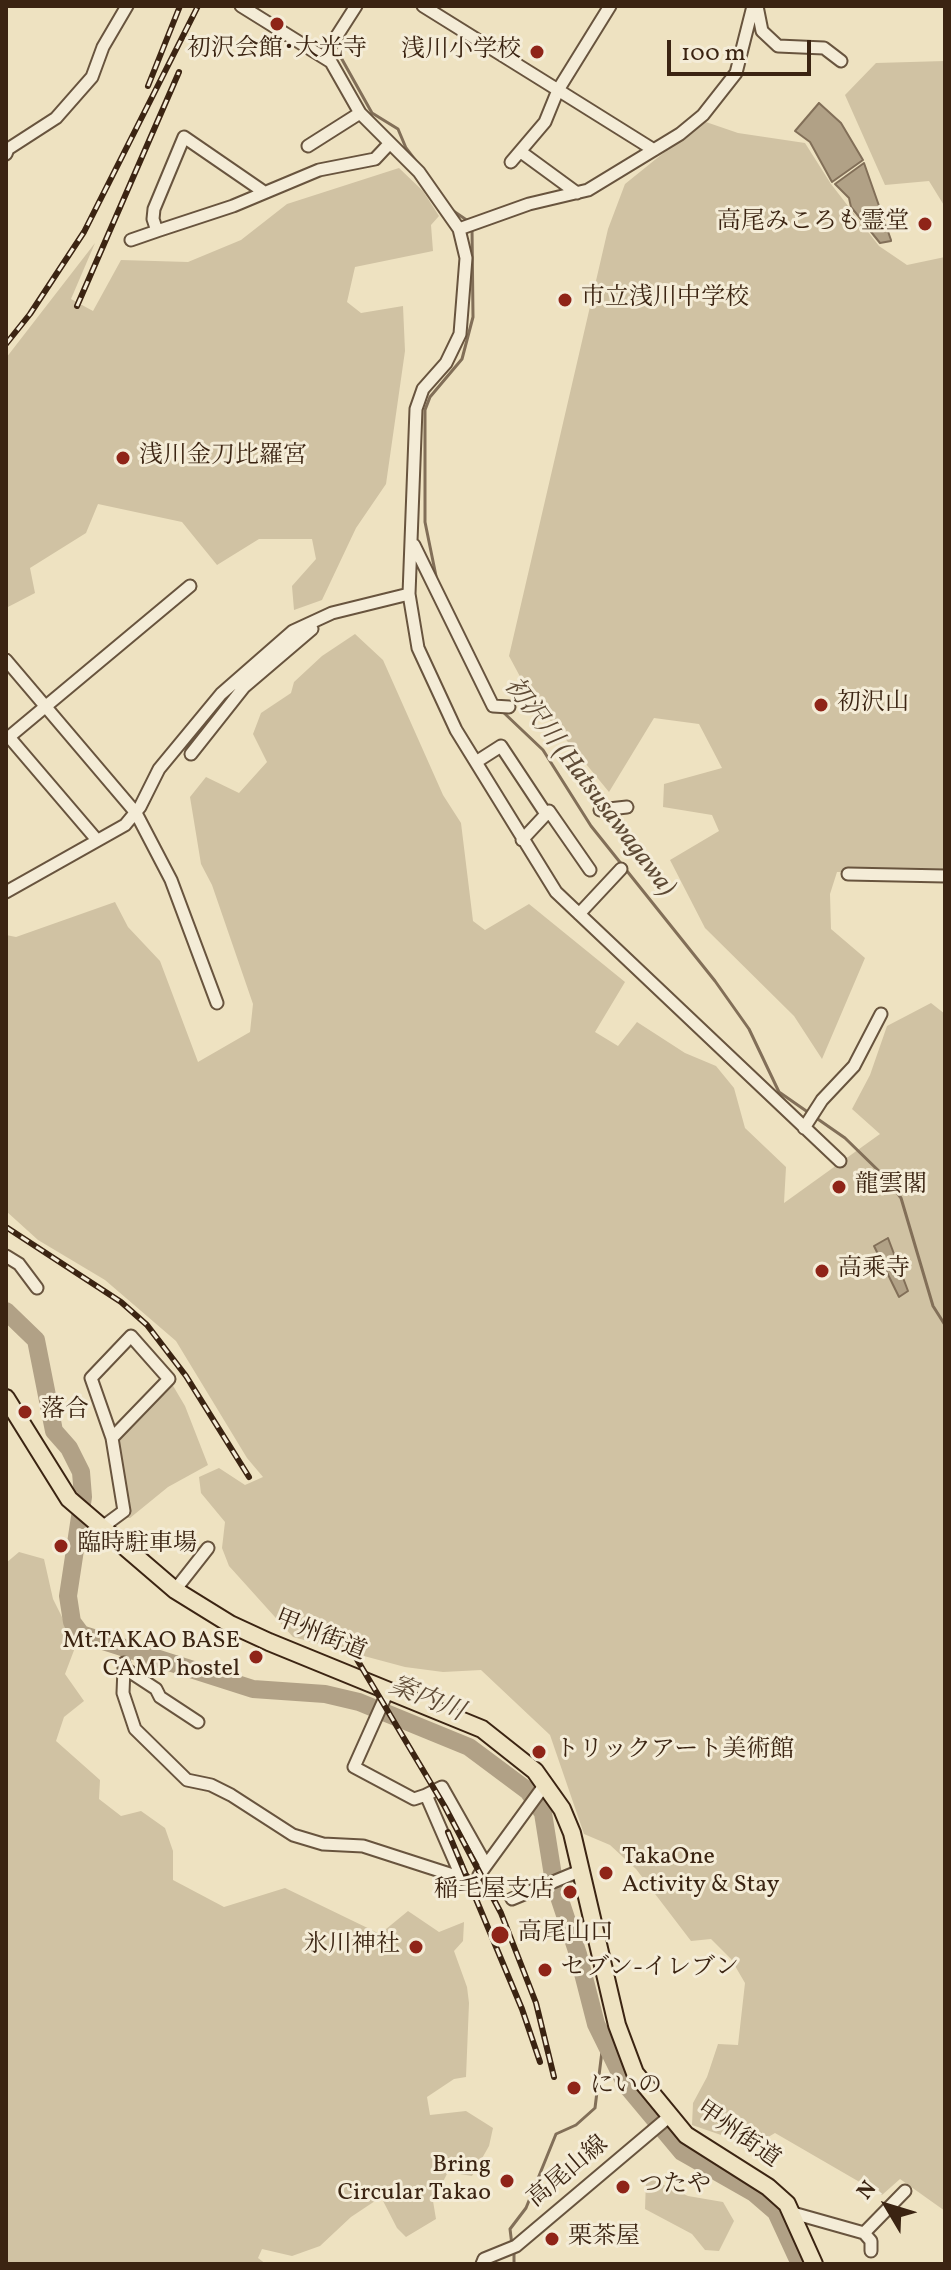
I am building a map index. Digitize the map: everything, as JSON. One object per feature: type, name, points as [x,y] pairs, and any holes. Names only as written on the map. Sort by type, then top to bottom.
[{"type":"highway","name":"甲州街道","points":[[6,1398],[69,1499],[175,1590],[256,1636],[386,1695],[482,1729],[507,1746],[567,1819],[582,1870],[617,2025],[628,2058],[666,2119],[697,2143],[778,2195],[793,2213],[814,2264]]},
{"type":"street","points":[[6,154],[8,149],[56,118],[92,77],[103,47],[127,6]]},
{"type":"street","points":[[241,6],[324,56],[360,113],[419,172],[461,229],[466,258],[460,334],[446,363],[423,389],[416,409],[409,594],[411,624],[425,666],[476,762],[556,892],[809,1120],[840,1161]]},
{"type":"street","points":[[324,56],[356,6]]},
{"type":"street","points":[[423,6],[654,150]]},
{"type":"street","points":[[511,162],[545,122],[558,90],[610,6]]},
{"type":"street","points":[[755,6],[762,31],[778,46],[824,48],[841,61]]},
{"type":"street","points":[[461,229],[529,204],[577,193],[654,150],[703,115],[736,73],[755,6]]},
{"type":"street","points":[[308,146],[360,113]]},
{"type":"street","points":[[157,231],[154,209],[184,137],[264,192]]},
{"type":"street","points":[[131,240],[319,170],[375,159],[390,143]]},
{"type":"street","points":[[521,152],[577,193]]},
{"type":"street","points":[[413,545],[493,706],[509,707]]},
{"type":"street","points":[[97,840],[9,737],[190,586]]},
{"type":"street","points":[[6,892],[125,825],[136,813],[159,769],[221,694],[293,631],[332,613],[409,594]]},
{"type":"street","points":[[191,754],[244,687],[301,635],[353,608]]},
{"type":"street","points":[[6,660],[136,813],[171,880],[217,1003]]},
{"type":"street","points":[[476,762],[501,746],[546,814]]},
{"type":"street","points":[[600,810],[627,807]]},
{"type":"street","points":[[522,840],[549,811],[590,870]]},
{"type":"street","points":[[579,914],[621,869]]},
{"type":"street","points":[[848,874],[945,876]]},
{"type":"street","points":[[809,1120],[854,1066],[881,1014]]},
{"type":"street","points":[[6,1256],[19,1264],[37,1288]]},
{"type":"street","points":[[94,1522],[124,1511],[112,1438],[91,1378],[131,1336],[169,1379],[112,1438]]},
{"type":"street","points":[[175,1590],[208,1548]]},
{"type":"street","points":[[198,1722],[124,1665],[123,1693],[135,1729],[187,1780],[221,1790],[293,1835],[323,1844],[363,1846],[475,1876]]},
{"type":"street","points":[[386,1695],[354,1767],[414,1799],[442,1787],[475,1876]]},
{"type":"street","points":[[475,1876],[543,1787]]},
{"type":"street","points":[[426,1795],[475,1876]]},
{"type":"street","points":[[512,1899],[559,1876],[582,1870]]},
{"type":"street","name":"高尾山線","points":[[483,2262],[512,2248],[666,2119]]},
{"type":"street","points":[[864,2233],[905,2191]]},
{"type":"street","points":[[793,2213],[864,2233],[871,2241],[871,2251]]},
{"type":"shaded area","points":[[945,61],[945,207],[929,181],[885,185],[845,95],[876,63]]},
{"type":"shaded area","points":[[819,103],[841,123],[863,160],[832,182],[810,142],[795,131]]},
{"type":"shaded area","points":[[703,121],[738,133],[805,143],[831,184],[879,246],[907,265],[945,257],[945,873],[837,872],[830,894],[831,929],[865,958],[822,1059],[794,1016],[705,928],[670,860],[719,831],[712,815],[663,807],[664,784],[722,768],[699,724],[654,718],[609,792],[531,697],[509,656],[608,229],[625,184]]},
{"type":"shaded area","points":[[864,163],[891,241],[880,243],[851,207],[849,198],[835,184]]},
{"type":"shaded area","points":[[399,168],[423,191],[439,216],[431,225],[433,251],[355,267],[347,302],[361,313],[403,306],[405,351],[386,484],[356,528],[322,600],[294,610],[292,586],[316,559],[312,539],[259,539],[217,565],[182,522],[98,504],[86,533],[30,568],[35,593],[6,608],[6,358],[95,243],[71,299],[93,311],[121,260],[188,262],[241,240],[287,204]]},
{"type":"shaded area","points":[[355,634],[383,660],[443,795],[461,823],[473,921],[485,930],[529,904],[625,982],[595,1032],[618,1046],[637,1022],[685,1053],[716,1066],[734,1088],[745,1128],[786,1167],[784,1203],[880,1134],[852,1109],[870,1075],[887,1026],[931,1003],[945,1014],[945,2211],[900,2179],[882,2195],[775,2133],[753,2146],[692,2125],[693,2103],[707,2077],[718,2044],[738,2045],[745,1983],[731,1959],[711,1939],[691,1941],[636,1869],[610,1845],[584,1834],[550,1735],[481,1670],[443,1672],[405,1667],[293,1637],[229,1566],[222,1548],[225,1522],[201,1493],[199,1477],[219,1468],[245,1485],[263,1477],[247,1458],[176,1341],[105,1280],[38,1240],[6,1211],[6,935],[16,937],[115,902],[128,927],[160,961],[198,1062],[250,1032],[253,1004],[212,885],[201,864],[190,797],[206,777],[239,793],[267,762],[253,734],[261,713],[291,693],[294,682],[322,656]]},
{"type":"shaded area","points":[[888,1238],[908,1291],[899,1297],[874,1246]]},
{"type":"shaded area","points":[[169,1379],[185,1406],[208,1465],[168,1487],[130,1518],[119,1516],[112,1438]]},
{"type":"shaded area","points":[[19,1552],[44,1559],[53,1599],[76,1645],[65,1674],[84,1701],[64,1717],[56,1741],[100,1780],[99,1799],[121,1816],[141,1811],[165,1828],[173,1851],[173,1880],[224,1907],[285,1888],[380,1934],[408,1911],[439,1932],[464,1922],[463,1941],[454,1951],[467,1987],[469,2003],[466,2077],[454,2079],[427,2097],[430,2115],[466,2111],[493,2128],[489,2146],[472,2176],[448,2172],[433,2201],[436,2219],[406,2237],[397,2228],[381,2197],[351,2217],[320,2246],[292,2256],[262,2249],[258,2258],[266,2264],[6,2264],[6,1563]]},
{"type":"shaded area","points":[[653,2180],[688,2196],[723,2202],[734,2221],[719,2251],[705,2250],[692,2234],[645,2209],[646,2181]]},
{"type":"waterway","name":"初沢川 (Hatsusawagawa)","points":[[315,42],[320,43]]},
{"type":"waterway","name":"初沢川 (Hatsusawagawa)","points":[[339,54],[372,113],[398,129],[406,148],[419,165]]},
{"type":"waterway","name":"初沢川 (Hatsusawagawa)","points":[[426,173],[438,190]]},
{"type":"waterway","name":"初沢川 (Hatsusawagawa)","points":[[452,210],[468,221]]},
{"type":"waterway","name":"初沢川 (Hatsusawagawa)","points":[[436,576],[425,522],[425,410],[430,397],[462,359],[473,317],[472,228]]},
{"type":"waterway","name":"初沢川 (Hatsusawagawa)","points":[[503,712],[543,750],[591,826],[715,981],[749,1029],[779,1092],[845,1138],[886,1178],[901,1198],[933,1306],[945,1325]]},
{"type":"waterway","name":"案内川","points":[[6,1311],[36,1340],[54,1431],[69,1448],[81,1472],[83,1497],[68,1596],[72,1622],[81,1634],[253,1689],[325,1694],[359,1702],[469,1747],[528,1791],[543,1813],[554,1882],[578,1954],[596,2024],[626,2085],[682,2152],[754,2193],[776,2212],[800,2264]]},
{"type":"waterway","points":[[512,2245],[510,2229],[526,2208],[556,2134],[576,2125],[595,2108],[603,2043]]},
{"type":"waterway","points":[[514,2252],[514,2264]]},
{"type":"railway","points":[[148,86],[180,6]]},
{"type":"railway","points":[[6,344],[30,314],[84,232],[198,6]]},
{"type":"railway","points":[[77,306],[179,72]]},
{"type":"railway","points":[[6,1227],[121,1302],[147,1325],[186,1376],[249,1477]]},
{"type":"railway","points":[[343,1636],[445,1807],[501,1913],[536,2003],[554,2077]]},
{"type":"railway","points":[[448,1832],[522,2009],[540,2062]]},
{"type":"place","name":"初沢会館･大光寺","points":[[277,24]]},
{"type":"place","name":"浅川小学校","points":[[537,52]]},
{"type":"place","name":"高尾みころも霊堂","points":[[925,224]]},
{"type":"place","name":"市立浅川中学校","points":[[565,300]]},
{"type":"place","name":"浅川金刀比羅宮","points":[[123,458]]},
{"type":"place","name":"初沢山","points":[[821,705]]},
{"type":"place","name":"龍雲閣","points":[[839,1187]]},
{"type":"place","name":"高乘寺","points":[[822,1271]]},
{"type":"place","name":"落合","points":[[25,1412]]},
{"type":"place","name":"臨時駐車場","points":[[61,1546]]},
{"type":"place","name":"Mt.TAKAO BASE CAMP hostel","points":[[256,1657]]},
{"type":"place","name":"トリックアート美術館","points":[[539,1752]]},
{"type":"place","name":"TakaOne Activity & Stay","points":[[606,1873]]},
{"type":"place","name":"稲毛屋支店","points":[[570,1892]]},
{"type":"place","name":"高尾山口","points":[[500,1935]]},
{"type":"place","name":"氷川神社","points":[[416,1947]]},
{"type":"place","name":"セブン-イレブン","points":[[545,1970]]},
{"type":"place","name":"にいの","points":[[574,2088]]},
{"type":"place","name":"Bring Circular Takao","points":[[507,2181]]},
{"type":"place","name":"つたや","points":[[623,2187]]},
{"type":"place","name":"栗茶屋","points":[[552,2239]]}]
